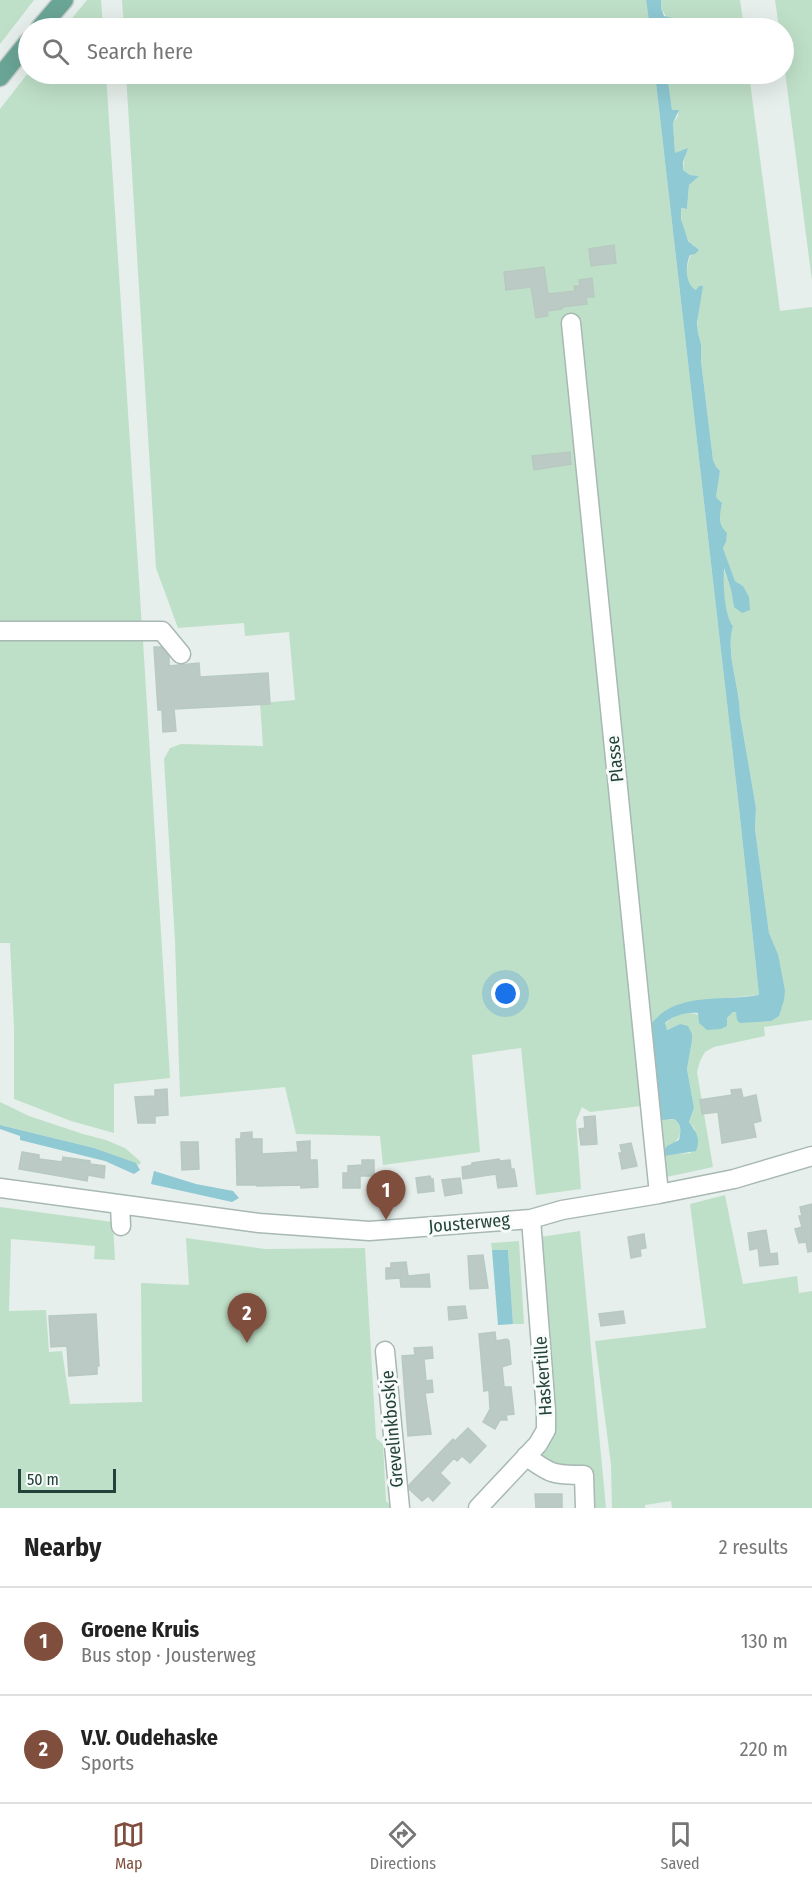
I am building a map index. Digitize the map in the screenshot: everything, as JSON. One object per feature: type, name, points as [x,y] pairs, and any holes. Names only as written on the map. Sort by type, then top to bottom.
[{"type":"main road","points":[[49,18],[64,0]]},
{"type":"main road","points":[[0,77],[18,54]]},
{"type":"street","name":"Plasse","points":[[571,323],[659,1194]]},
{"type":"street","points":[[0,632],[162,631],[181,654]]},
{"type":"street","name":"Jousterweg","points":[[0,1188],[259,1223],[369,1231],[531,1219],[562,1210],[734,1179],[812,1156]]},
{"type":"street","points":[[120,1206],[121,1226]]},
{"type":"street","name":"Haskertille","points":[[478,1508],[542,1437],[547,1420],[531,1219]]},
{"type":"street","name":"Grevelinkboskje","points":[[385,1351],[400,1508]]},
{"type":"street","points":[[526,1456],[548,1472],[559,1475],[584,1475],[585,1508]]},
{"type":"green space","points":[[0,0],[34,0],[18,18],[0,44]]},
{"type":"green space","points":[[87,0],[101,0],[102,18],[72,18]]},
{"type":"green space","points":[[122,0],[646,0],[649,18],[123,18]]},
{"type":"green space","points":[[661,0],[740,0],[743,18],[667,18],[661,8]]},
{"type":"green space","points":[[775,0],[812,0],[812,281],[787,84],[794,84],[794,18],[778,18]]},
{"type":"green space","points":[[19,84],[107,84],[142,627],[0,627],[0,109]]},
{"type":"green space","points":[[127,84],[656,84],[759,995],[706,1000],[656,1018],[668,1120],[674,1119],[680,1129],[678,1138],[664,1155],[691,1153],[695,1129],[689,1122],[694,1108],[687,1069],[692,1041],[680,1024],[666,1030],[665,1024],[681,1014],[688,1013],[701,1016],[721,1029],[726,1026],[727,1018],[733,1012],[736,1012],[740,1022],[755,1021],[778,954],[769,933],[755,829],[756,808],[732,659],[733,626],[725,606],[723,567],[734,607],[743,586],[735,581],[723,548],[726,542],[719,518],[722,503],[716,497],[720,471],[713,460],[698,333],[696,290],[691,286],[687,276],[688,263],[695,246],[685,234],[681,208],[687,209],[689,185],[698,176],[690,175],[683,170],[685,154],[675,153],[673,123],[678,116],[678,110],[672,110],[668,84],[750,84],[780,311],[812,307],[812,1020],[764,1027],[765,1036],[714,1047],[705,1052],[697,1072],[713,1167],[662,1178],[642,1106],[590,1112],[582,1107],[576,1121],[581,1189],[536,1195],[521,1048],[472,1055],[480,1152],[383,1165],[380,1136],[296,1134],[285,1087],[180,1097],[175,941],[164,759],[170,748],[181,744],[263,746],[260,703],[295,700],[289,632],[245,636],[244,623],[178,628],[156,568]]},
{"type":"green space","points":[[0,640],[143,641],[170,1078],[114,1084],[114,1133],[71,1121],[14,1099],[14,1028],[10,943],[0,943]]},
{"type":"green space","points":[[0,1102],[29,1116],[125,1148],[141,1162],[139,1165],[94,1148],[0,1125]]},
{"type":"green space","points":[[725,1195],[743,1284],[797,1276],[799,1293],[812,1291],[812,1508],[672,1508],[671,1501],[645,1505],[645,1508],[612,1508],[611,1465],[595,1341],[706,1328],[690,1204]]},
{"type":"green space","points":[[0,1207],[113,1222],[115,1260],[94,1259],[95,1246],[11,1239],[9,1311],[46,1310],[49,1352],[62,1351],[70,1404],[142,1402],[141,1283],[189,1285],[186,1238],[265,1249],[365,1248],[376,1438],[383,1444],[386,1501],[393,1508],[0,1508]]},
{"type":"green space","points":[[580,1231],[606,1508],[592,1508],[591,1470],[562,1471],[542,1457],[540,1237]]},
{"type":"green space","points":[[519,1241],[524,1324],[513,1324],[508,1250],[492,1250],[491,1243]]},
{"type":"water","points":[[646,0],[661,0],[664,16],[672,18],[649,18]]},
{"type":"water","points":[[656,84],[668,84],[672,110],[679,110],[673,123],[675,153],[688,148],[683,170],[690,175],[699,176],[689,185],[687,209],[681,208],[681,219],[688,241],[699,250],[690,255],[687,274],[690,284],[696,290],[699,286],[703,286],[697,322],[713,460],[720,471],[716,497],[722,503],[720,523],[727,533],[723,548],[735,581],[743,586],[749,597],[750,610],[742,613],[734,607],[724,568],[726,607],[733,626],[732,659],[756,808],[755,829],[769,933],[778,954],[785,991],[779,1016],[771,1021],[740,1023],[736,1012],[733,1012],[727,1018],[727,1026],[721,1029],[707,1030],[699,1023],[698,1013],[681,1015],[665,1023],[667,1030],[680,1024],[688,1026],[692,1034],[687,1069],[694,1108],[689,1122],[696,1132],[698,1142],[696,1151],[664,1156],[667,1146],[679,1140],[680,1128],[674,1119],[661,1120],[652,1023],[674,1006],[688,1002],[759,995]]},
{"type":"water","points":[[0,1125],[94,1148],[136,1163],[140,1170],[134,1174],[105,1161],[20,1140],[20,1136],[0,1129]]},
{"type":"water","points":[[154,1171],[196,1184],[233,1191],[239,1198],[232,1202],[151,1184]]},
{"type":"water","points":[[492,1250],[508,1250],[513,1324],[498,1325]]},
{"type":"building","points":[[614,245],[616,263],[591,266],[589,249]]},
{"type":"building","points":[[544,267],[548,294],[575,291],[574,286],[580,286],[579,280],[592,278],[594,297],[586,297],[587,304],[547,311],[548,316],[536,318],[531,287],[506,290],[504,272]]},
{"type":"building","points":[[570,452],[571,464],[534,470],[532,456]]},
{"type":"building","points":[[154,647],[161,647],[169,657],[169,666],[199,663],[200,677],[268,673],[270,704],[174,709],[176,731],[163,732],[162,710],[158,710]]},
{"type":"building","points":[[167,1089],[168,1115],[155,1116],[155,1123],[138,1123],[135,1097],[155,1096],[155,1090]]},
{"type":"building","points":[[741,1089],[743,1098],[756,1095],[761,1121],[753,1123],[756,1137],[722,1143],[718,1112],[702,1114],[700,1100],[732,1095],[731,1090]]},
{"type":"building","points":[[595,1116],[597,1144],[581,1145],[579,1129],[585,1128],[584,1117]]},
{"type":"building","points":[[252,1132],[252,1139],[262,1139],[262,1154],[298,1152],[297,1142],[310,1141],[310,1160],[317,1160],[318,1187],[237,1185],[236,1139],[241,1139],[241,1133]]},
{"type":"building","points":[[181,1142],[198,1142],[199,1169],[182,1170]]},
{"type":"building","points":[[631,1143],[637,1166],[622,1169],[620,1145]]},
{"type":"building","points":[[22,1152],[39,1155],[39,1159],[62,1162],[63,1157],[90,1161],[90,1164],[105,1166],[104,1178],[88,1175],[87,1181],[19,1169]]},
{"type":"building","points":[[499,1159],[500,1161],[510,1160],[517,1186],[498,1188],[496,1174],[463,1179],[462,1167]]},
{"type":"building","points":[[362,1160],[374,1160],[374,1176],[360,1176],[360,1188],[343,1188],[343,1173],[348,1173],[348,1166],[362,1165]]},
{"type":"building","points":[[430,1176],[433,1179],[434,1191],[418,1193],[416,1178]]},
{"type":"building","points":[[460,1178],[462,1193],[445,1196],[442,1180]]},
{"type":"building","points":[[812,1204],[812,1251],[808,1252],[806,1242],[799,1243],[795,1229],[802,1227],[799,1216],[802,1216],[800,1207]]},
{"type":"building","points":[[766,1230],[770,1254],[777,1253],[778,1264],[760,1266],[758,1248],[750,1250],[748,1233]]},
{"type":"building","points":[[644,1234],[646,1248],[640,1249],[641,1256],[631,1258],[628,1237]]},
{"type":"building","points":[[483,1255],[488,1288],[470,1289],[468,1256]]},
{"type":"building","points":[[406,1262],[408,1276],[429,1274],[430,1287],[401,1287],[400,1278],[386,1279],[386,1268],[391,1268],[391,1263]]},
{"type":"building","points":[[465,1306],[467,1318],[449,1320],[448,1307]]},
{"type":"building","points":[[623,1311],[625,1323],[601,1326],[599,1314]]},
{"type":"building","points":[[96,1314],[99,1366],[97,1366],[97,1374],[69,1376],[67,1346],[51,1347],[49,1316]]},
{"type":"building","points":[[495,1332],[496,1341],[507,1339],[509,1341],[511,1364],[502,1367],[504,1387],[511,1387],[514,1414],[506,1415],[507,1420],[500,1420],[495,1429],[483,1422],[490,1409],[489,1390],[484,1391],[479,1334]]},
{"type":"building","points":[[432,1347],[433,1358],[424,1359],[426,1381],[432,1380],[433,1392],[425,1393],[431,1434],[408,1436],[402,1356],[415,1355],[414,1348]]},
{"type":"building","points":[[468,1428],[486,1446],[470,1463],[462,1456],[457,1461],[454,1458],[440,1473],[450,1483],[433,1501],[428,1496],[422,1501],[409,1489],[409,1485],[453,1439],[455,1441]]},
{"type":"building","points":[[535,1494],[562,1494],[562,1508],[536,1508]]},
{"type":"place","name":"Groene Kruis","points":[[386,1220]]},
{"type":"place","name":"V.V. Oudehaske","points":[[247,1343]]}]
